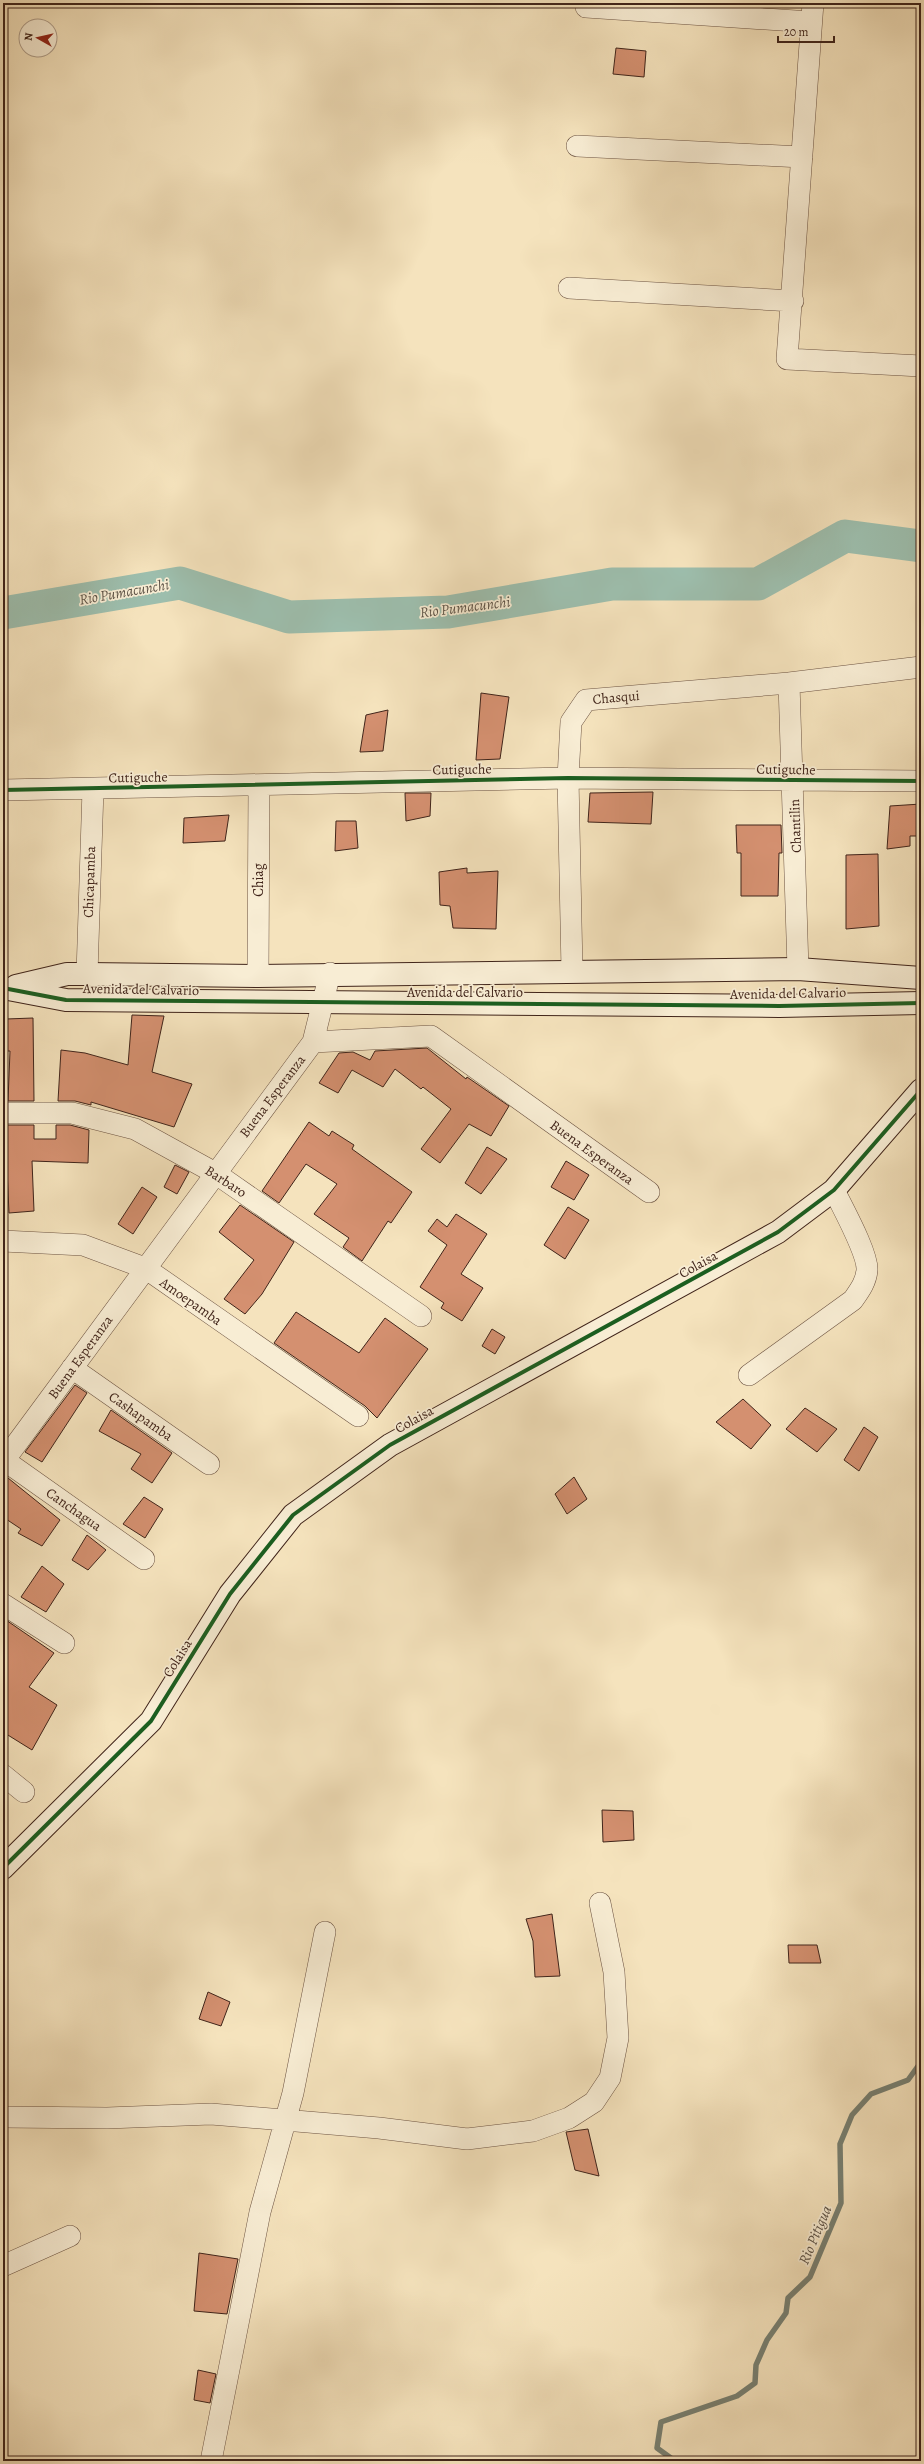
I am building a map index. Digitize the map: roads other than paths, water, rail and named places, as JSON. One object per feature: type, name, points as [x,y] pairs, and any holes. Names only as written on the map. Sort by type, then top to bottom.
[{"type":"street","points":[[586,7],[812,13],[793,301],[787,359],[921,366]]},
{"type":"street","points":[[577,146],[802,157]]},
{"type":"street","points":[[569,288],[793,301]]},
{"type":"street","name":"Chasqui","points":[[572,970],[568,778],[571,722],[586,700],[789,683],[921,667]]},
{"type":"street","name":"Chantilin","points":[[789,683],[798,969]]},
{"type":"street","name":"Cutiguche","points":[[3,790],[568,778],[921,781]]},
{"type":"street","name":"Chiag","points":[[258,976],[260,785]]},
{"type":"street","name":"Chicapamba","points":[[87,974],[93,789]]},
{"type":"street","name":"Avenida del Calvario","points":[[6,988],[67,974],[258,976],[572,970],[798,969],[921,978]]},
{"type":"street","points":[[313,1042],[330,974]]},
{"type":"street","name":"Avenida del Calvario","points":[[6,988],[66,1000],[779,1006],[921,1003]]},
{"type":"street","name":"Buena Esperanza","points":[[4,1461],[313,1042],[431,1036],[649,1192]]},
{"type":"street","name":"Colaisa","points":[[3,1868],[151,1721],[230,1594],[293,1515],[390,1445],[778,1232],[834,1190],[921,1090]]},
{"type":"street","name":"Barbaro","points":[[3,1113],[72,1113],[135,1129],[215,1173],[422,1316]]},
{"type":"street","points":[[749,1375],[853,1300],[863,1285],[867,1268],[861,1247],[834,1190]]},
{"type":"street","name":"Amoepamba","points":[[3,1241],[83,1245],[145,1268],[358,1416]]},
{"type":"street","name":"Cashapamba","points":[[72,1368],[209,1464]]},
{"type":"street","name":"Canchagua","points":[[4,1461],[144,1559]]},
{"type":"street","points":[[3,1604],[64,1643]]},
{"type":"street","points":[[3,1775],[24,1792]]},
{"type":"street","points":[[3,2117],[107,2118],[211,2114],[467,2139],[533,2131],[569,2118],[594,2102],[610,2078],[618,2038],[614,1972],[600,1903]]},
{"type":"street","points":[[211,2461],[260,2212],[287,2121],[325,1932]]},
{"type":"street","points":[[3,2266],[70,2236]]},
{"type":"waterway","name":"Rio Pumacunchi","points":[[3,613],[180,583],[289,617],[448,612],[612,584],[758,584],[845,536],[921,546]]},
{"type":"waterway","name":"Rio Pitigua","points":[[675,2461],[657,2448],[661,2422],[737,2396],[755,2383],[756,2365],[767,2340],[786,2313],[788,2298],[810,2277],[841,2203],[840,2144],[852,2115],[871,2094],[908,2080],[921,2062]]}]
